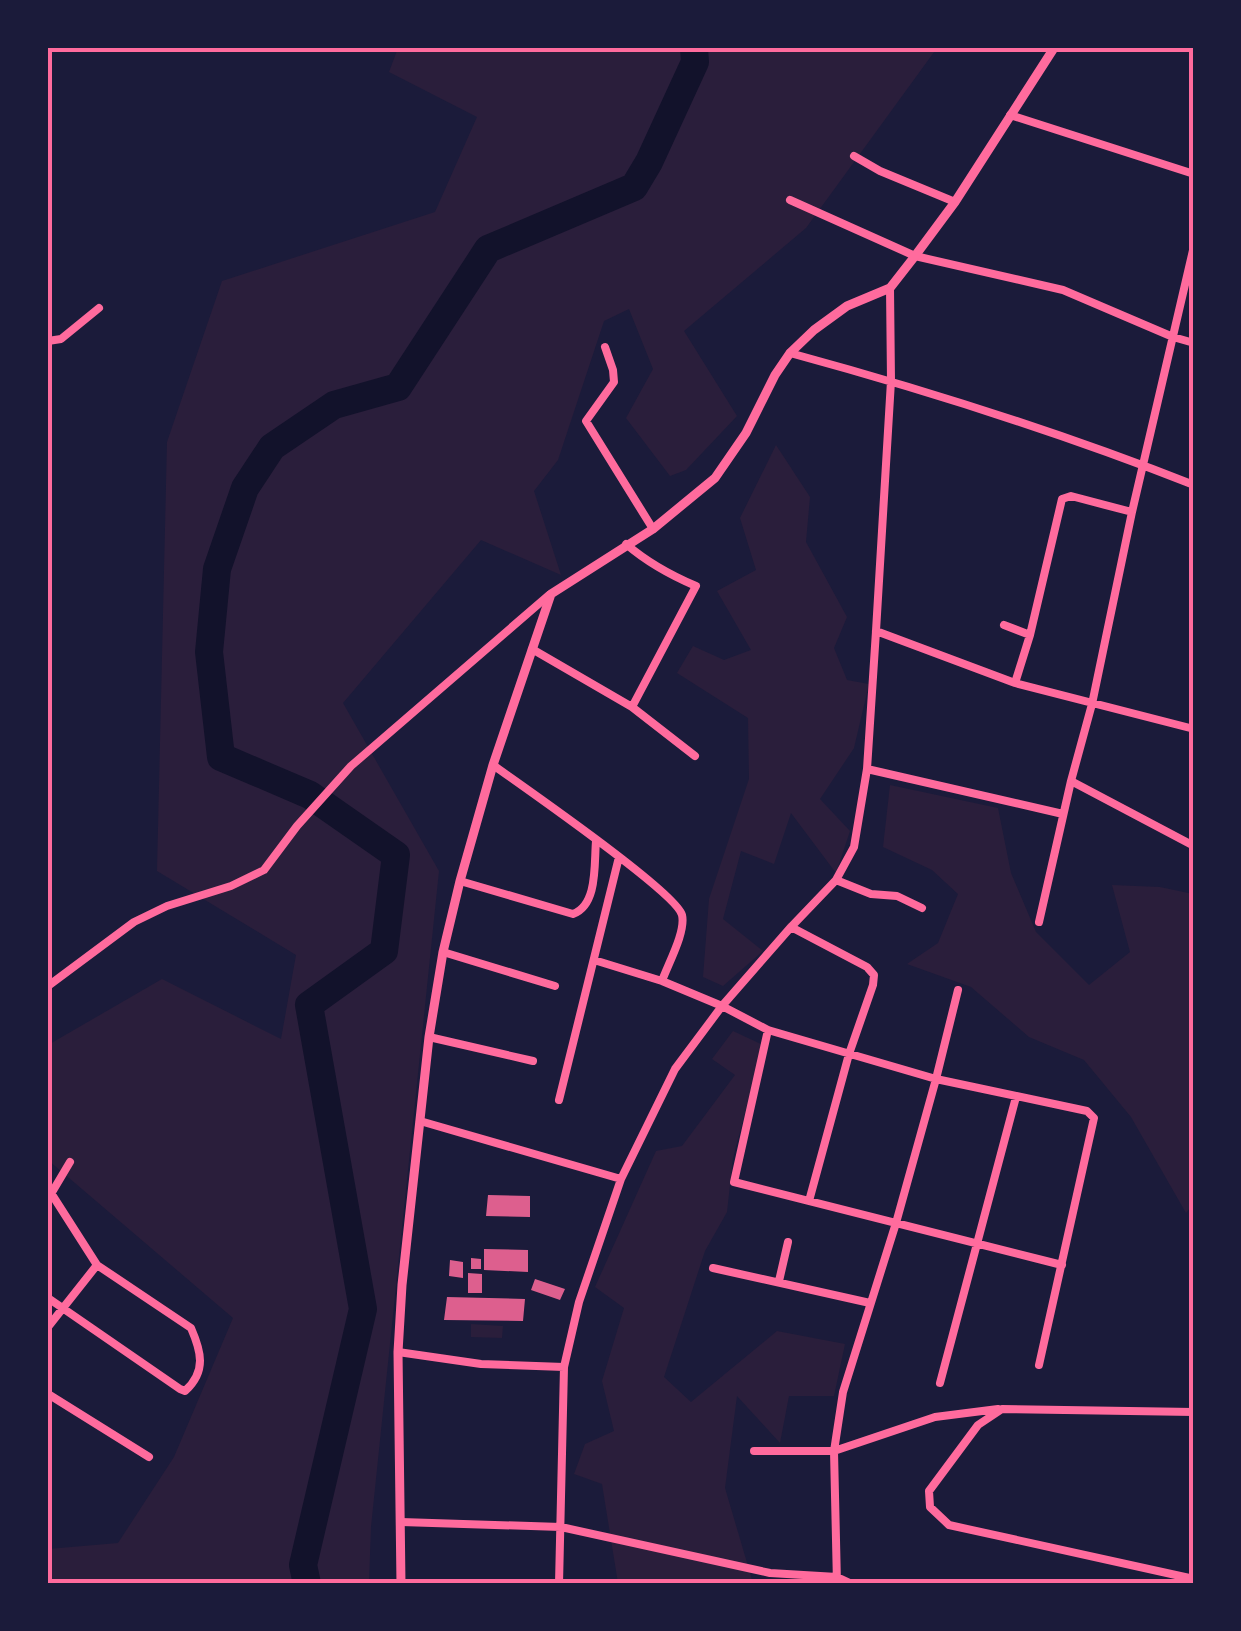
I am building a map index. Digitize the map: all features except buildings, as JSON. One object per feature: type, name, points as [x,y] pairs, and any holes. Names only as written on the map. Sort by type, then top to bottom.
[{"type":"street","points":[[48,986],[134,922],[264,870],[350,766],[551,594],[653,529],[714,478],[746,433],[790,353],[848,306],[890,288],[955,202],[1054,48]]},
{"type":"street","points":[[1010,115],[1194,174]]},
{"type":"street","points":[[854,156],[955,202]]},
{"type":"street","points":[[790,200],[915,256],[1063,290],[1194,344]]},
{"type":"street","points":[[1039,922],[1194,246]]},
{"type":"street","points":[[559,1584],[564,1367],[579,1302],[621,1179],[675,1069],[722,1006],[836,880],[854,847],[867,769],[876,630],[891,381],[890,288]]},
{"type":"street","points":[[48,340],[60,339],[99,308]]},
{"type":"street","points":[[605,347],[614,382],[586,421],[653,529]]},
{"type":"street","points":[[790,353],[891,381],[1194,485]]},
{"type":"street","points":[[1015,683],[1062,499],[1071,496],[1132,512]]},
{"type":"street","points":[[626,544],[659,569],[696,586],[632,707]]},
{"type":"street","points":[[401,1584],[398,1352],[429,1036],[460,881],[551,594]]},
{"type":"street","points":[[1004,625],[1030,634]]},
{"type":"street","points":[[876,630],[1015,683],[1194,729]]},
{"type":"street","points":[[532,649],[632,707],[696,756]]},
{"type":"street","points":[[494,765],[620,856],[678,905],[682,929],[662,980]]},
{"type":"street","points":[[867,769],[1064,814]]},
{"type":"street","points":[[1071,781],[1194,846]]},
{"type":"street","points":[[460,881],[573,914],[584,910],[590,900],[596,840]]},
{"type":"street","points":[[560,1100],[620,856]]},
{"type":"street","points":[[836,880],[871,894],[896,896],[922,908]]},
{"type":"street","points":[[790,927],[867,967],[874,976],[809,1201]]},
{"type":"street","points":[[443,952],[555,986]]},
{"type":"street","points":[[594,960],[662,980],[768,1030],[936,1079],[1087,1112],[1094,1118],[1039,1364]]},
{"type":"street","points":[[837,1580],[834,1451],[843,1392],[896,1222],[958,990]]},
{"type":"street","points":[[768,1030],[734,1182],[1062,1264]]},
{"type":"street","points":[[429,1036],[532,1061]]},
{"type":"street","points":[[940,1383],[1016,1097]]},
{"type":"street","points":[[420,1121],[621,1179]]},
{"type":"street","points":[[48,1298],[180,1389],[190,1388],[202,1361],[190,1328],[98,1265],[49,1196],[70,1162]]},
{"type":"street","points":[[779,1281],[788,1242]]},
{"type":"street","points":[[48,1327],[98,1265]]},
{"type":"street","points":[[713,1268],[870,1302]]},
{"type":"street","points":[[398,1352],[481,1364],[564,1367]]},
{"type":"street","points":[[48,1394],[149,1457]]},
{"type":"street","points":[[1002,1409],[978,1425],[929,1491],[930,1507],[949,1525],[1194,1579]]},
{"type":"street","points":[[754,1450],[834,1451],[935,1418],[1002,1409],[1194,1412]]},
{"type":"street","points":[[401,1522],[561,1527],[770,1572],[852,1584]]},
{"type":"shaded area","points":[[398,48],[937,48],[806,228],[684,331],[737,416],[686,470],[670,476],[626,418],[653,369],[629,309],[604,321],[558,460],[534,491],[561,575],[481,540],[343,703],[439,871],[371,1527],[369,1583],[48,1583],[48,1549],[118,1543],[174,1457],[233,1318],[48,1160],[48,1045],[162,979],[281,1039],[296,955],[157,871],[167,442],[222,281],[435,212],[477,117],[389,72]]},
{"type":"shaded area","points":[[776,445],[810,497],[806,542],[847,617],[834,648],[847,680],[869,684],[854,748],[820,799],[850,831],[836,873],[791,813],[774,864],[741,851],[723,919],[763,951],[723,986],[703,977],[709,899],[749,779],[748,718],[677,673],[693,646],[724,660],[751,650],[717,591],[756,570],[740,518]]},
{"type":"shaded area","points":[[890,785],[998,808],[1011,873],[1036,932],[1089,985],[1130,952],[1112,885],[1160,887],[1193,894],[1194,1203],[1186,1213],[1131,1117],[1084,1060],[1029,1037],[971,987],[907,964],[938,943],[958,894],[932,870],[883,847]]},
{"type":"shaded area","points":[[733,1031],[763,1045],[733,1158],[727,1212],[705,1251],[664,1377],[691,1402],[777,1331],[845,1344],[834,1396],[789,1396],[780,1443],[737,1396],[725,1488],[753,1583],[618,1583],[602,1484],[574,1474],[585,1444],[614,1431],[602,1381],[624,1308],[595,1287],[656,1151],[682,1146],[735,1075],[712,1059]]},
{"type":"shaded area","points":[[471,1324],[503,1326],[502,1338],[471,1337]]},
{"type":"waterway","points":[[307,1584],[303,1565],[363,1309],[309,1005],[384,951],[396,855],[310,795],[221,757],[209,652],[217,569],[245,488],[272,447],[334,405],[398,387],[488,249],[634,187],[695,62],[694,48]]}]
